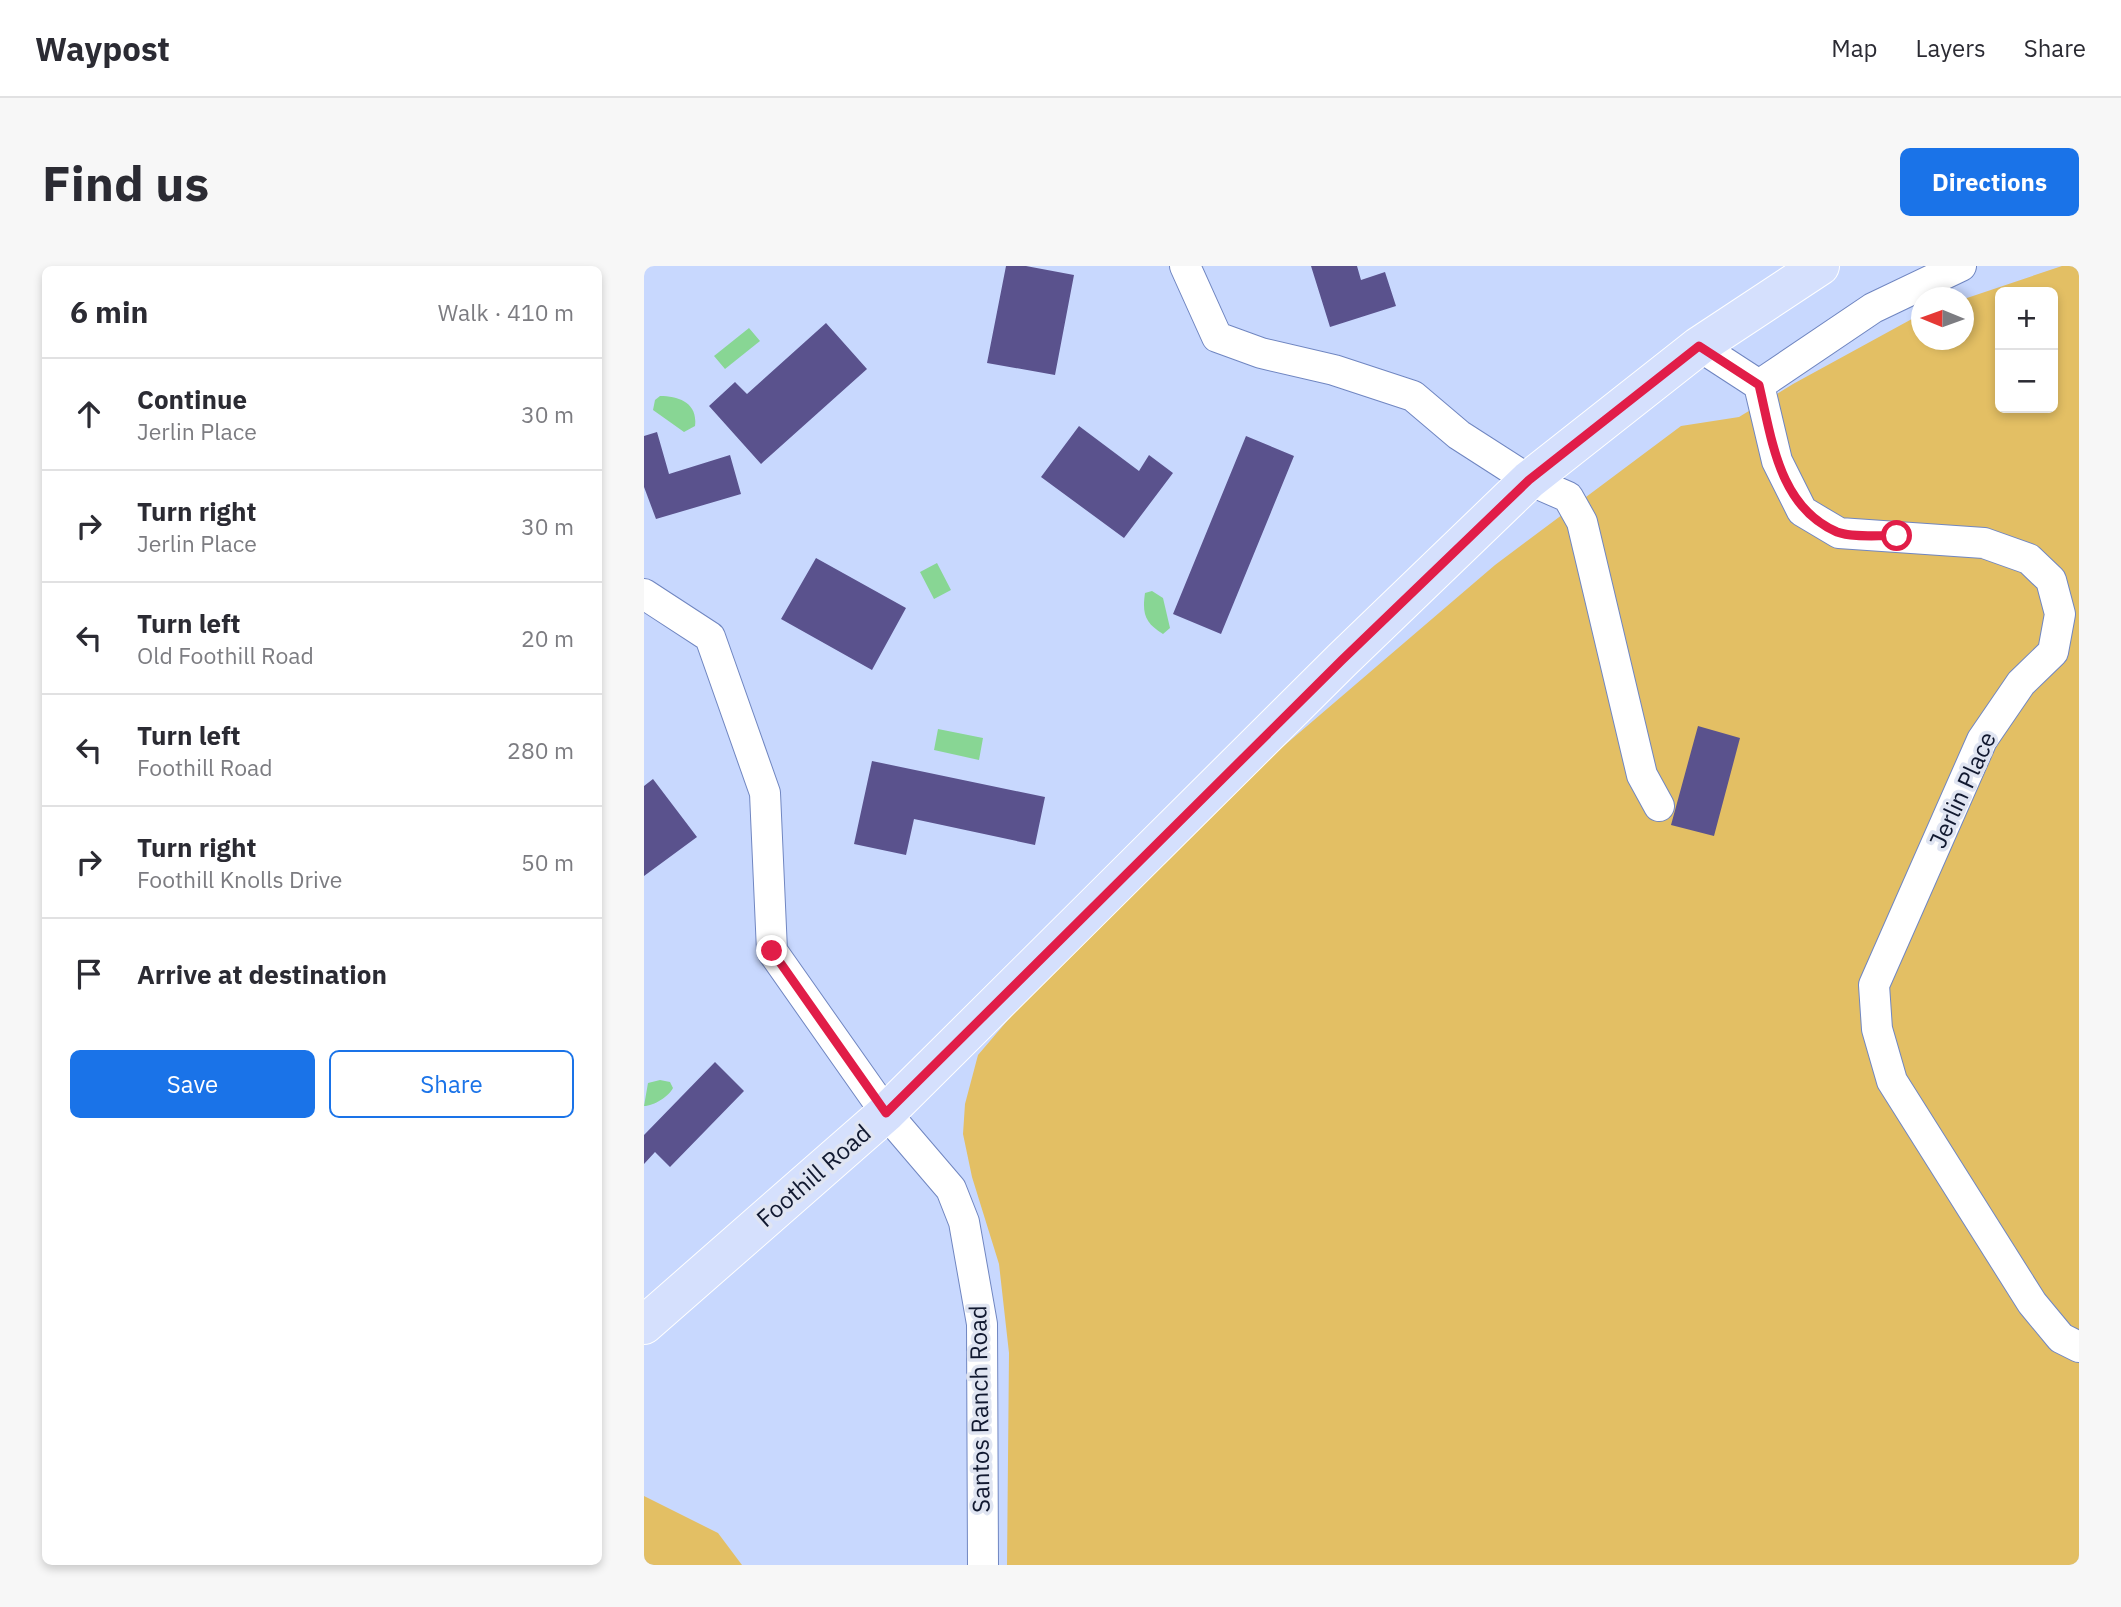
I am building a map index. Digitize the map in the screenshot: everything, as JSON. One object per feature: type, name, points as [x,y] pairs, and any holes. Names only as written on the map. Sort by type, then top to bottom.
[{"type":"main road","name":"Foothill Road","points":[[644,1325],[886,1113],[1342,660],[1529,480],[1699,346],[1820,266]]},
{"type":"street","points":[[1185,266],[1217,337],[1261,353],[1334,370],[1413,396],[1459,435],[1529,480],[1568,497],[1582,522],[1642,775],[1659,806]]},
{"type":"street","points":[[1699,346],[1759,385],[1873,308],[1961,266]]},
{"type":"street","name":"Jerlin Place","points":[[1759,385],[1777,461],[1802,511],[1839,533],[1984,542],[2029,559],[2051,580],[2060,614],[2053,652],[2021,683],[1982,740],[1874,985],[1877,1029],[1892,1081],[2032,1303],[2061,1338],[2079,1347]]},
{"type":"street","name":"Santos Ranch Road","points":[[644,594],[710,637],[765,793],[772,951],[886,1113],[951,1189],[964,1222],[982,1324],[983,1565]]},
{"type":"shaded area","points":[[2062,266],[2079,266],[2079,1565],[1007,1565],[1009,1353],[999,1264],[972,1177],[963,1134],[965,1104],[978,1055],[1025,1000],[1223,798],[1495,565],[1681,426],[1739,417],[1911,319],[1911,350],[1974,350],[1974,296],[1995,289],[1995,413],[2058,413],[2058,287],[2000,287]]},
{"type":"shaded area","points":[[749,328],[760,341],[725,369],[714,356]]},
{"type":"shaded area","points":[[660,396],[674,397],[686,402],[693,412],[695,426],[684,432],[653,410],[655,400]]},
{"type":"shaded area","points":[[937,563],[951,590],[934,599],[920,572]]},
{"type":"shaded area","points":[[1152,591],[1163,598],[1170,628],[1163,634],[1152,626],[1146,617],[1145,593]]},
{"type":"shaded area","points":[[938,729],[983,738],[979,760],[934,750]]},
{"type":"shaded area","points":[[660,1080],[670,1082],[673,1088],[661,1100],[644,1106],[648,1083]]},
{"type":"shaded area","points":[[644,1496],[718,1533],[742,1565],[644,1565]]},
{"type":"building","points":[[1006,266],[1026,266],[1074,275],[1055,375],[987,363]]},
{"type":"building","points":[[1311,266],[1357,266],[1361,280],[1385,272],[1396,306],[1330,327]]},
{"type":"building","points":[[826,323],[867,369],[761,464],[709,406],[735,382],[747,394]]},
{"type":"building","points":[[1079,426],[1139,471],[1149,455],[1173,473],[1124,538],[1041,477]]},
{"type":"building","points":[[657,432],[669,474],[730,455],[741,494],[656,519],[644,487],[644,436]]},
{"type":"building","points":[[1246,436],[1294,456],[1221,634],[1173,614]]},
{"type":"building","points":[[816,558],[906,608],[872,670],[781,619]]},
{"type":"building","points":[[1698,726],[1740,738],[1714,836],[1671,825]]},
{"type":"building","points":[[872,761],[1045,797],[1035,845],[914,819],[906,855],[854,844]]},
{"type":"building","points":[[653,779],[697,837],[644,876],[644,786]]},
{"type":"building","points":[[715,1062],[744,1091],[670,1167],[655,1152],[644,1164],[644,1135]]},
{"type":"route","points":[[772,951],[886,1113],[1342,660],[1529,480],[1699,346],[1759,385],[1777,461],[1802,511],[1839,533],[1897,536]]}]
